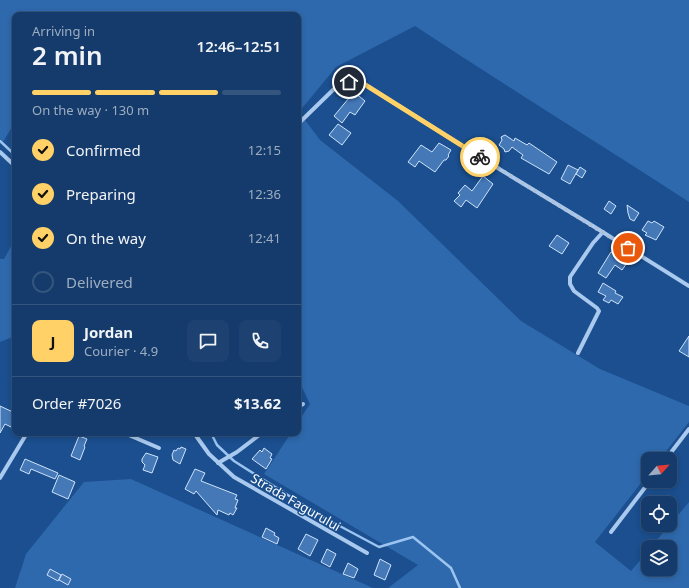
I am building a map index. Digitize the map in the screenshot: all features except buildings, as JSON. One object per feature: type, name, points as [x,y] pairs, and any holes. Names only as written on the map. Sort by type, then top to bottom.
[{"type":"street","points":[[301,121],[335,88],[349,82],[364,84],[689,286]]},
{"type":"street","points":[[0,152],[12,163]]},
{"type":"street","points":[[578,353],[599,312],[574,291],[570,284],[570,277],[593,242],[603,232]]},
{"type":"street","points":[[671,452],[689,429]]},
{"type":"street","points":[[0,478],[25,436]]},
{"type":"street","points":[[131,436],[159,448]]},
{"type":"street","name":"Strada Fagurului","points":[[196,436],[218,463],[234,477],[367,553]]},
{"type":"street","points":[[218,463],[233,455],[258,436]]},
{"type":"street","points":[[611,532],[645,488]]},
{"type":"shaded area","points":[[0,0],[689,0],[689,202],[415,26],[336,67],[301,110],[301,12],[12,12],[12,127],[3,142],[0,139]]},
{"type":"shaded area","points":[[301,115],[320,140],[398,201],[521,321],[600,369],[689,406],[689,422],[665,452],[641,452],[641,483],[595,542],[631,571],[641,559],[641,576],[677,576],[677,540],[657,540],[664,532],[677,532],[677,516],[689,502],[689,588],[388,588],[418,565],[264,474],[289,436],[301,436],[301,418],[310,404],[301,385]]},
{"type":"shaded area","points":[[12,244],[12,337],[0,342],[0,259],[4,259]]},
{"type":"shaded area","points":[[131,479],[373,588],[15,588],[26,554],[84,482]]},
{"type":"waterway","points":[[0,141],[12,152]]},
{"type":"waterway","points":[[212,436],[217,445],[234,461],[321,516],[379,547],[413,537],[451,568],[460,588]]},
{"type":"way so far","points":[[480,157],[628,248]]},
{"type":"route","points":[[349,82],[364,84],[480,157]]}]
